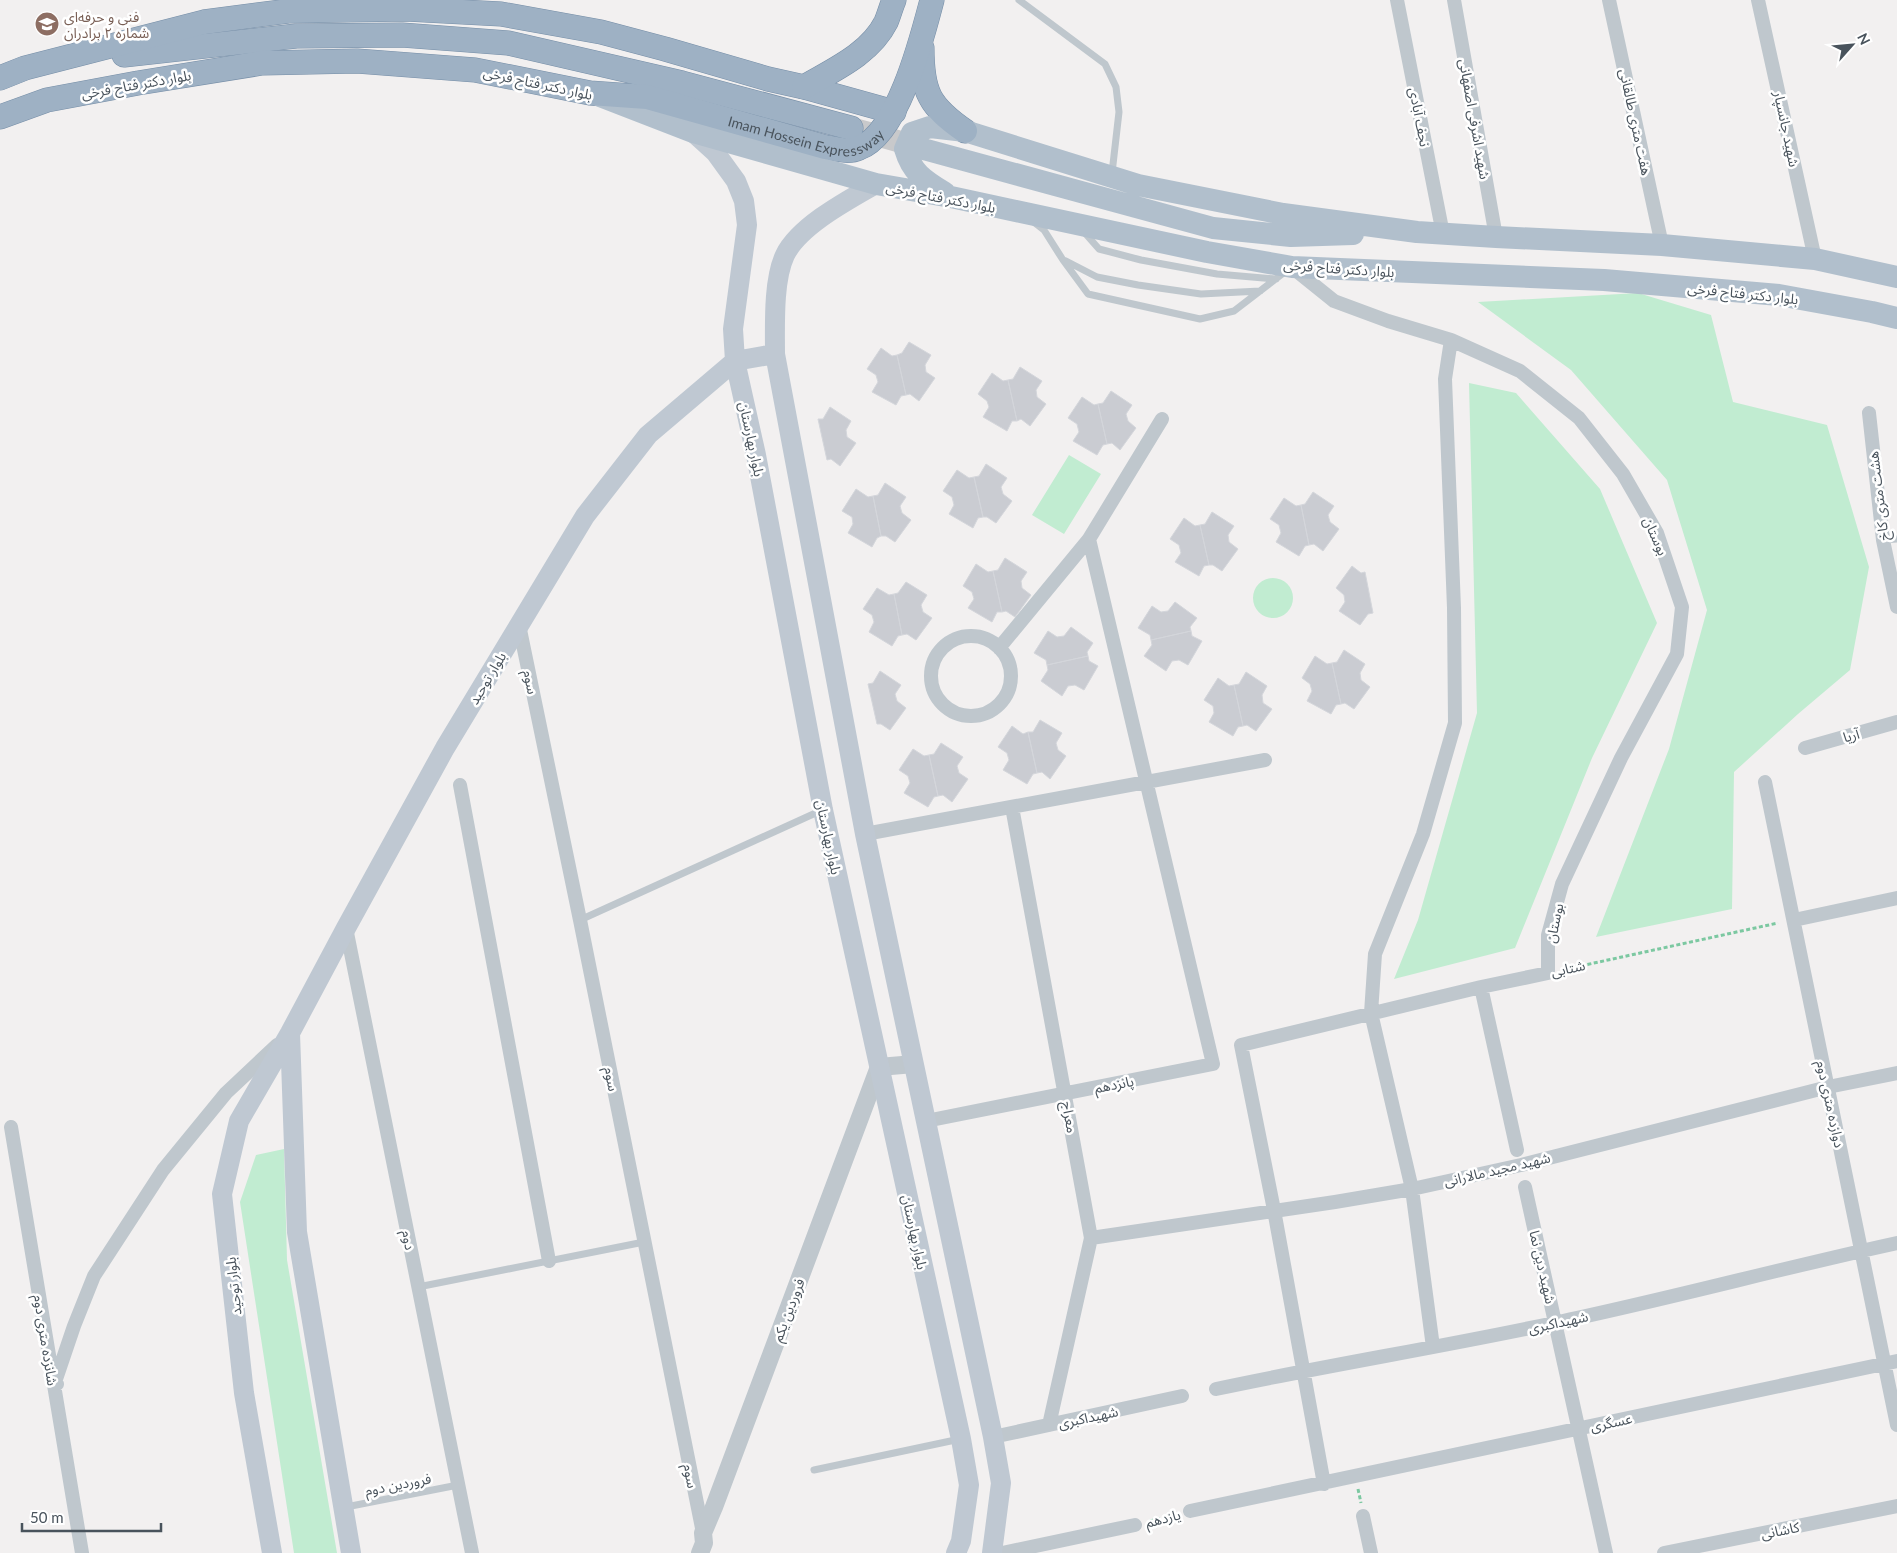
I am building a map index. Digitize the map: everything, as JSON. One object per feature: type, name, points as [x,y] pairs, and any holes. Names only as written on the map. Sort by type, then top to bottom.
[{"type":"highway","points":[[804,87],[848,61],[867,46],[886,23],[894,0]]},
{"type":"highway","name":"Imam Hossein Expressway","points":[[590,92],[647,97],[825,147],[843,151],[854,150],[873,141],[882,132],[894,112],[922,37],[932,0]]},
{"type":"highway","points":[[0,78],[25,68],[204,22],[293,6],[358,5],[501,14],[601,32],[894,112]]},
{"type":"highway","points":[[25,68],[118,55],[296,36],[402,35],[508,43],[682,83],[851,128]]},
{"type":"highway","points":[[922,37],[923,76],[930,98],[946,117],[965,131]]},
{"type":"highway","name":"بلوار دکتر فتاح فرخی","points":[[0,118],[47,100],[138,82],[262,63],[356,61],[475,70],[590,92]]},
{"type":"main road","name":"بلوار دکتر فتاح فرخی","points":[[590,92],[693,132],[876,184],[951,197],[1207,252],[1284,273],[1604,280],[1769,294],[1897,318]]},
{"type":"main road","points":[[951,197],[921,178],[909,163],[904,149],[912,133],[930,127],[965,131],[1138,186],[1283,214],[1417,232],[1662,245],[1815,259],[1897,277]]},
{"type":"main road","name":"بلوار بهارستان","points":[[693,132],[716,152],[736,181],[744,201],[746,225],[733,329],[735,361],[756,455],[823,810],[961,1438],[968,1485],[961,1541],[956,1553]]},
{"type":"main road","points":[[928,150],[1213,228],[1291,236],[1417,232]]},
{"type":"main road","points":[[876,184],[834,208],[796,239],[785,255],[780,271],[775,313],[775,354],[865,834],[993,1437],[1000,1482],[992,1553]]},
{"type":"main road","points":[[735,361],[775,354]]},
{"type":"main road","name":"بلوار توحید","points":[[272,1553],[244,1393],[222,1194],[240,1121],[445,748],[585,516],[648,435],[735,361]]},
{"type":"main road","points":[[290,1033],[297,1232],[351,1553]]},
{"type":"street","name":"نجف آبادی","points":[[1397,0],[1443,234]]},
{"type":"street","name":"شهید اشرفی اصفهانی","points":[[1454,0],[1496,237]]},
{"type":"street","name":"هفت متری طالقانی","points":[[1609,0],[1662,245]]},
{"type":"street","name":"شهید جانسپار","points":[[1758,0],[1815,259]]},
{"type":"street","name":"بوستان","points":[[1284,273],[1334,301],[1388,321],[1451,340],[1520,371],[1579,418],[1623,474],[1657,533],[1682,607],[1677,654],[1621,758],[1562,884],[1548,935],[1548,973]]},
{"type":"street","points":[[1433,1347],[1412,1189],[1371,1013],[1375,954],[1424,834],[1455,723],[1454,608],[1445,379],[1451,340]]},
{"type":"street","name":"هشت متری کاخ","points":[[1869,413],[1890,540],[1897,607]]},
{"type":"street","points":[[999,648],[1089,539],[1162,419]]},
{"type":"street","points":[[1089,539],[1147,782]]},
{"type":"street","name":"سوم","points":[[519,626],[580,920],[703,1546]]},
{"type":"street","points":[[963,637],[989,640],[999,648],[1007,659],[1011,672],[1010,686],[1005,698],[996,708],[984,715],[970,717],[946,708],[932,686],[931,673],[934,661],[941,650],[951,642],[963,637]]},
{"type":"street","name":"آریا","points":[[1805,748],[1897,722]]},
{"type":"street","points":[[865,834],[1265,760]]},
{"type":"street","name":"پانزدهم","points":[[926,1121],[1213,1064],[1147,782]]},
{"type":"street","name":"دوازده متری دوم","points":[[1765,782],[1861,1251],[1891,1362],[1897,1425]]},
{"type":"street","points":[[460,786],[549,1261]]},
{"type":"street","name":"معراج","points":[[1012,807],[1066,1093],[1091,1238],[1049,1425]]},
{"type":"street","points":[[1794,920],[1897,898]]},
{"type":"street","name":"دوم","points":[[346,928],[472,1553]]},
{"type":"street","name":"شتابی","points":[[1274,1210],[1241,1045],[1548,973]]},
{"type":"street","points":[[1482,987],[1517,1150]]},
{"type":"street","points":[[55,1385],[74,1326],[94,1276],[163,1170],[226,1093],[290,1033]]},
{"type":"street","points":[[879,1067],[914,1064]]},
{"type":"street","name":"فروردین یکم","points":[[703,1546],[879,1067]]},
{"type":"street","name":"شهید مجید مالارانی","points":[[1091,1238],[1412,1189],[1828,1087],[1897,1073]]},
{"type":"street","name":"شانزده متری دوم","points":[[11,1127],[82,1553]]},
{"type":"street","name":"شهید دین نما","points":[[1525,1187],[1606,1553]]},
{"type":"street","points":[[1274,1210],[1324,1484]]},
{"type":"street","name":"شهیداکبری","points":[[1216,1389],[1304,1370],[1556,1323],[1897,1243]]},
{"type":"street","name":"عسگری","points":[[1324,1484],[1891,1362]]},
{"type":"street","name":"شهیداکبری","points":[[993,1437],[1182,1396]]},
{"type":"street","name":"یازدهم","points":[[1190,1511],[1324,1484]]},
{"type":"street","name":"کاشانی","points":[[1664,1553],[1897,1506]]},
{"type":"street","points":[[1363,1516],[1371,1553]]},
{"type":"street","name":"یازدهم","points":[[1002,1553],[1135,1525]]},
{"type":"lane","points":[[1019,0],[1105,64],[1116,87],[1119,112],[1111,177]]},
{"type":"lane","points":[[1019,212],[1044,230],[1088,294],[1200,319],[1234,311],[1284,273]]},
{"type":"lane","points":[[1063,260],[1097,276],[1138,285],[1201,294],[1260,291]]},
{"type":"lane","points":[[580,920],[823,810]]},
{"type":"lane","points":[[418,1287],[644,1242]]},
{"type":"lane","points":[[814,1470],[961,1438]]},
{"type":"lane","name":"فروردین دوم","points":[[343,1507],[458,1484]]},
{"type":"path","name":"شتابی","points":[[1548,973],[1794,920]]},
{"type":"path","points":[[1356,1477],[1363,1516]]},
{"type":"path","name":"یازدهم","points":[[1135,1525],[1190,1511]]},
{"type":"green space","points":[[1638,293],[1711,315],[1733,402],[1827,425],[1869,567],[1850,670],[1734,772],[1732,909],[1596,937],[1669,749],[1707,610],[1667,480],[1571,370],[1478,302]]},
{"type":"green space","points":[[1469,383],[1516,393],[1600,489],[1657,623],[1592,758],[1515,948],[1394,979],[1418,920],[1477,713]]},
{"type":"green space","points":[[1069,455],[1101,474],[1064,534],[1032,515]]},
{"type":"green space","points":[[1277,578],[1284,581],[1290,587],[1293,598],[1292,606],[1284,615],[1277,618],[1269,618],[1262,615],[1254,606],[1253,594],[1256,587],[1265,579]]},
{"type":"green space","points":[[284,1149],[287,1260],[337,1553],[294,1553],[240,1202],[256,1155]]},
{"type":"building","points":[[909,342],[931,355],[925,365],[926,372],[935,378],[919,401],[910,394],[906,395],[897,355],[902,353]]},
{"type":"building","points":[[881,348],[892,356],[897,355],[906,395],[901,396],[896,405],[872,392],[878,382],[876,375],[867,369]]},
{"type":"building","points":[[1020,367],[1042,381],[1036,390],[1037,397],[1046,404],[1030,426],[1021,419],[1017,421],[1008,380],[1013,379]]},
{"type":"building","points":[[992,373],[1003,381],[1008,380],[1017,421],[1012,421],[1007,431],[983,417],[989,407],[987,401],[978,394]]},
{"type":"building","points":[[1111,391],[1132,405],[1126,414],[1128,421],[1136,428],[1120,450],[1112,443],[1107,444],[1098,404],[1103,403]]},
{"type":"building","points":[[1082,397],[1094,405],[1098,404],[1107,444],[1103,445],[1097,455],[1073,441],[1079,432],[1077,424],[1068,418]]},
{"type":"building","points":[[830,407],[851,421],[846,430],[847,437],[856,443],[840,466],[831,459],[827,460],[818,419],[823,419]]},
{"type":"building","points":[[986,464],[1007,478],[1001,487],[1003,494],[1012,501],[996,523],[987,517],[983,517],[974,477],[979,476]]},
{"type":"building","points":[[957,470],[969,478],[974,477],[983,517],[978,518],[973,528],[949,514],[954,505],[952,497],[943,491]]},
{"type":"building","points":[[885,483],[906,497],[900,506],[902,513],[911,520],[895,542],[886,536],[881,536],[873,496],[878,495]]},
{"type":"building","points":[[856,489],[868,497],[873,496],[881,536],[877,538],[872,547],[848,533],[853,524],[852,517],[842,511]]},
{"type":"building","points":[[1313,492],[1334,506],[1328,515],[1330,522],[1339,529],[1323,551],[1314,544],[1309,545],[1301,505],[1305,504]]},
{"type":"building","points":[[1284,498],[1296,506],[1301,505],[1309,545],[1305,546],[1299,556],[1276,542],[1281,533],[1279,525],[1270,519]]},
{"type":"building","points":[[1212,512],[1234,526],[1228,535],[1229,542],[1238,549],[1222,571],[1213,565],[1209,565],[1200,525],[1205,524]]},
{"type":"building","points":[[1184,518],[1195,526],[1200,525],[1209,565],[1204,566],[1199,576],[1175,562],[1181,553],[1179,545],[1170,539]]},
{"type":"building","points":[[1005,558],[1027,572],[1021,581],[1022,588],[1031,595],[1015,617],[1006,611],[1002,612],[993,571],[998,570]]},
{"type":"building","points":[[976,564],[988,572],[993,571],[1002,612],[997,612],[992,622],[968,608],[974,599],[972,592],[963,586]]},
{"type":"building","points":[[1352,566],[1361,573],[1365,572],[1373,613],[1368,614],[1360,625],[1339,611],[1345,602],[1344,595],[1336,588]]},
{"type":"building","points":[[906,582],[927,595],[921,605],[923,612],[932,618],[916,640],[907,634],[902,635],[894,594],[898,593]]},
{"type":"building","points":[[877,588],[889,595],[894,594],[902,635],[898,636],[892,646],[869,632],[874,622],[872,615],[863,609]]},
{"type":"building","points":[[1175,602],[1197,618],[1190,627],[1191,631],[1151,640],[1150,635],[1138,628],[1152,606],[1161,612],[1168,611]]},
{"type":"building","points":[[1071,627],[1093,643],[1087,652],[1088,656],[1047,665],[1046,660],[1034,653],[1048,631],[1057,637],[1064,636]]},
{"type":"building","points":[[1191,631],[1192,636],[1202,641],[1188,665],[1179,660],[1172,661],[1166,671],[1144,656],[1152,645],[1151,640]]},
{"type":"building","points":[[1344,650],[1365,664],[1360,673],[1361,680],[1370,687],[1354,709],[1345,703],[1341,704],[1332,663],[1337,662]]},
{"type":"building","points":[[1088,656],[1089,661],[1098,666],[1084,690],[1075,685],[1068,686],[1062,696],[1041,681],[1048,670],[1047,665]]},
{"type":"building","points":[[1315,656],[1327,664],[1332,663],[1341,704],[1336,705],[1331,714],[1307,701],[1312,691],[1310,684],[1302,678]]},
{"type":"building","points":[[880,671],[901,685],[895,694],[897,701],[906,708],[890,730],[881,724],[877,724],[868,684],[873,683]]},
{"type":"building","points":[[1246,672],[1267,686],[1262,695],[1263,703],[1272,709],[1256,731],[1247,725],[1243,726],[1234,685],[1239,684]]},
{"type":"building","points":[[1218,678],[1229,686],[1234,685],[1243,726],[1238,727],[1233,736],[1209,722],[1214,713],[1213,706],[1204,700]]},
{"type":"building","points":[[1040,720],[1062,733],[1056,743],[1058,750],[1066,756],[1050,779],[1042,772],[1037,773],[1028,732],[1033,732]]},
{"type":"building","points":[[1012,726],[1023,734],[1028,732],[1037,773],[1033,774],[1027,784],[1003,770],[1009,760],[1007,753],[998,747]]},
{"type":"building","points":[[941,743],[963,757],[957,766],[959,773],[968,779],[952,802],[943,795],[938,796],[929,755],[934,754]]},
{"type":"building","points":[[913,749],[924,756],[929,755],[938,796],[934,797],[928,807],[904,793],[910,783],[908,776],[899,770]]},
{"type":"tunnel","points":[[851,128],[926,149]]},
{"type":"place","name":"فنی و حرفه‌ای شماره ۲ برادران","points":[[47,24]]}]
